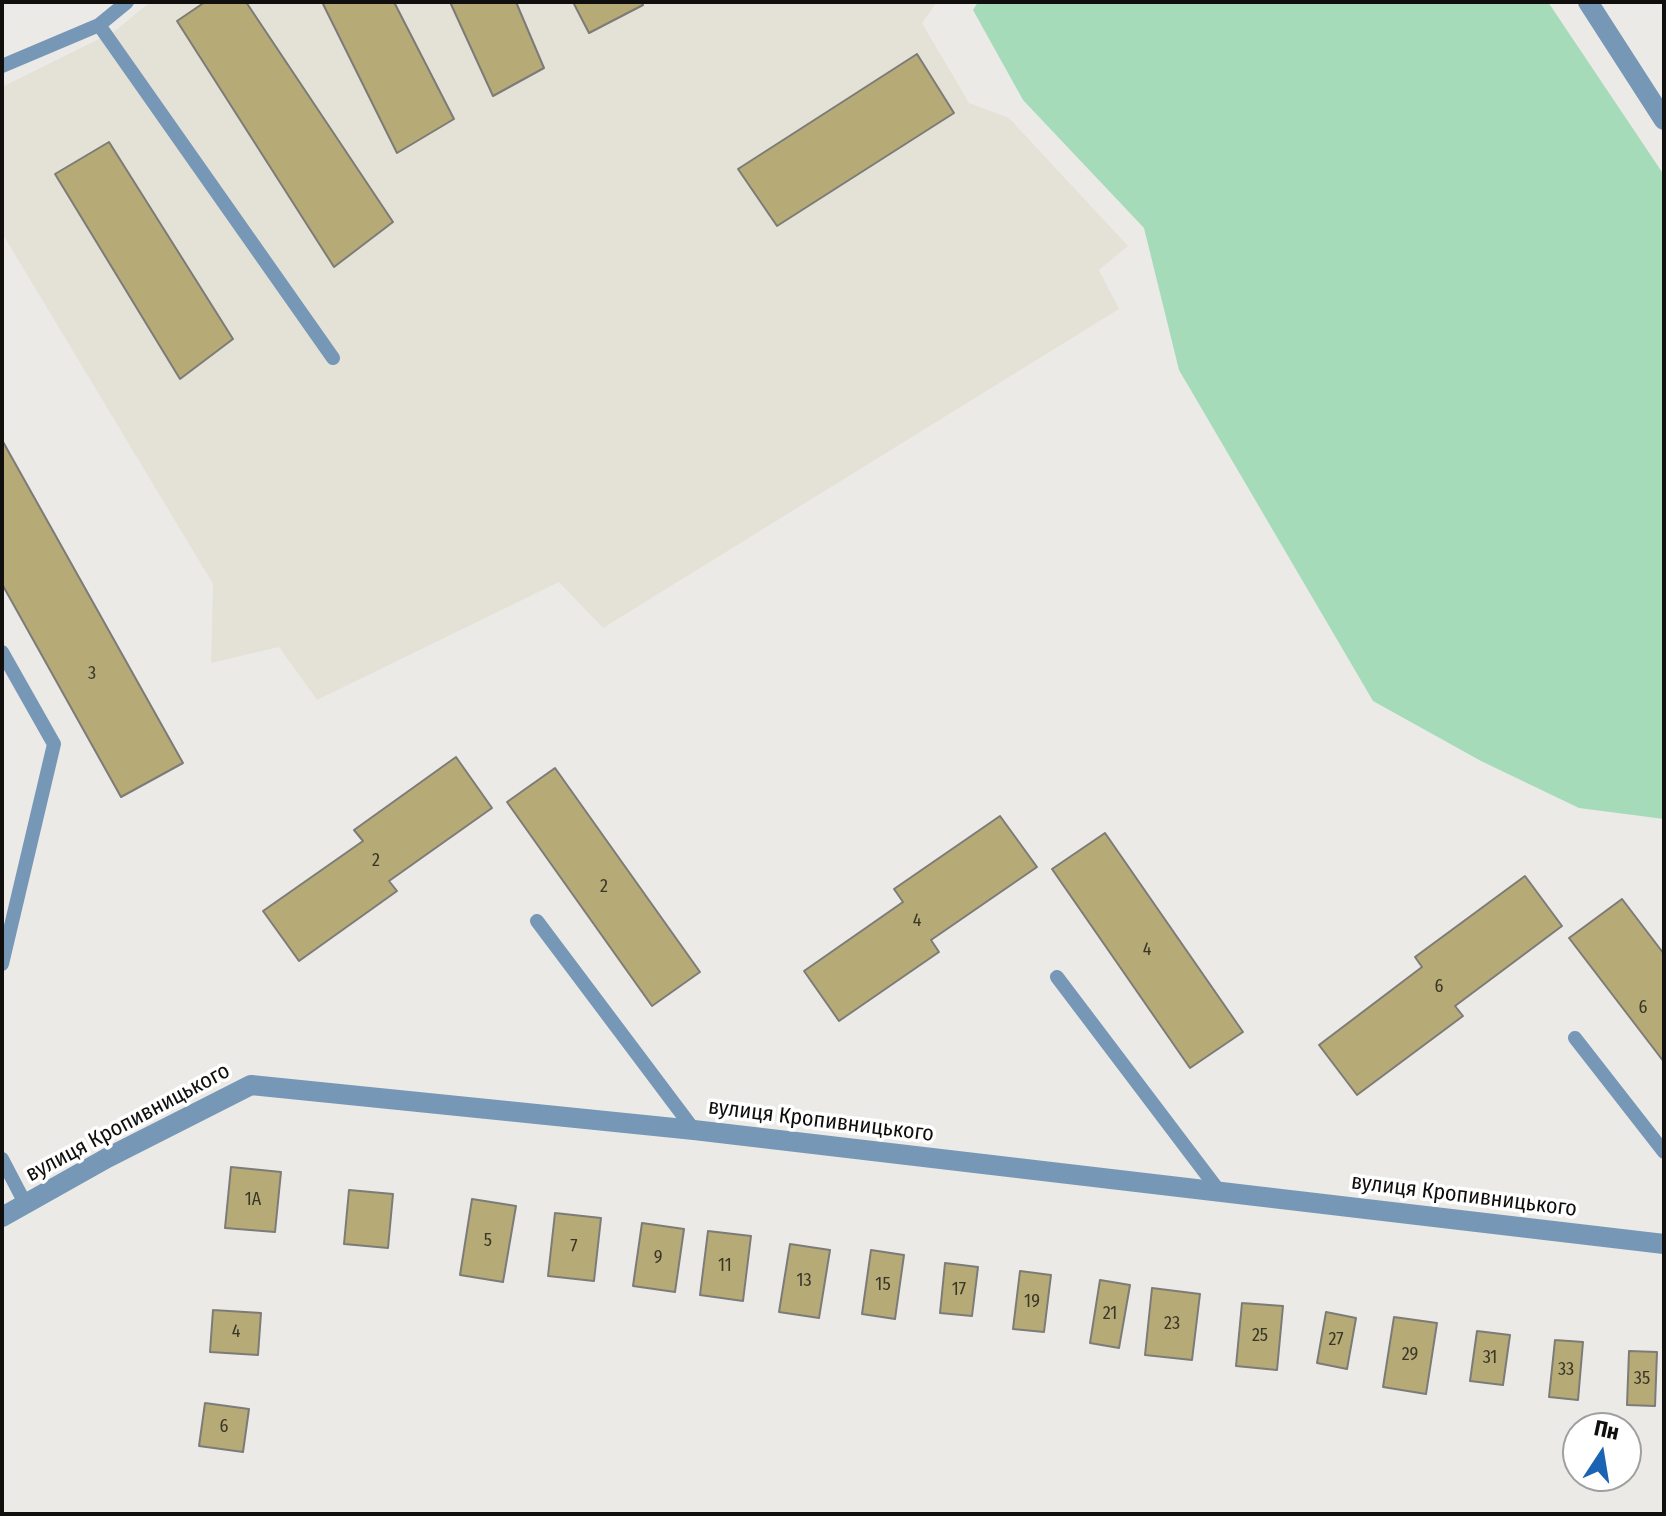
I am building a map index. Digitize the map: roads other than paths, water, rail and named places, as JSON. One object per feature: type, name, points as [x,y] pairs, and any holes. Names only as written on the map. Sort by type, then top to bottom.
[{"type":"street","points":[[1588,2],[1664,120]]},
{"type":"street","name":"вулиця Кропивницького","points":[[2,1217],[107,1158],[251,1085],[694,1130],[1664,1244]]},
{"type":"lane","points":[[2,66],[99,25],[127,2]]},
{"type":"lane","points":[[99,25],[333,358]]},
{"type":"lane","points":[[2,652],[54,744],[2,964]]},
{"type":"lane","points":[[537,921],[694,1130]]},
{"type":"lane","points":[[1057,977],[1219,1191]]},
{"type":"lane","points":[[1575,1038],[1664,1152]]},
{"type":"lane","points":[[2,1159],[26,1205]]}]
